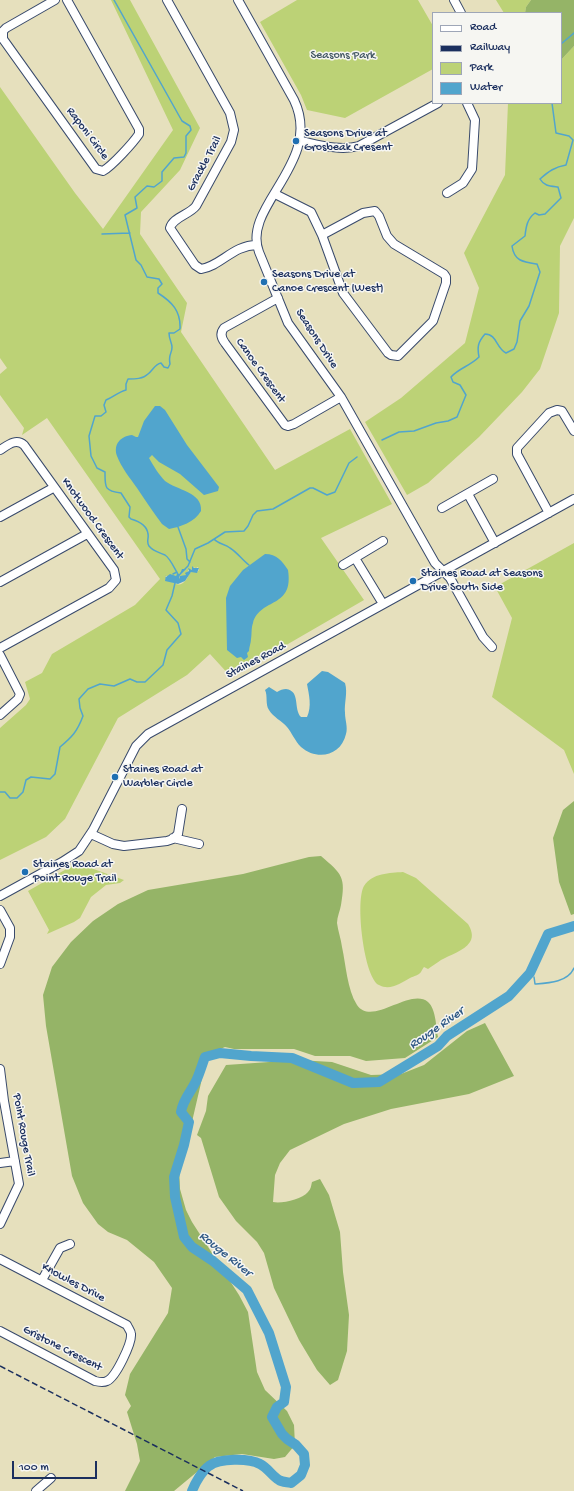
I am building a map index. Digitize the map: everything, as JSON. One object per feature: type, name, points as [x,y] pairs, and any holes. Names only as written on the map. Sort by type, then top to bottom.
[{"type":"street","name":"Raponi Circle","points":[[55,0],[6,28],[3,31],[3,39],[96,169],[102,171],[108,167],[137,138],[139,129],[68,0]]},
{"type":"street","name":"Grackle Trail","points":[[167,0],[230,113],[234,130],[231,142],[196,206],[189,213],[173,222],[170,228],[195,265],[201,269],[238,249],[250,245],[257,245]]},
{"type":"street","name":"Seasons Drive","points":[[238,0],[297,106],[301,125],[301,141],[295,156],[260,221],[257,245],[288,323],[341,398],[435,563],[450,578],[483,637],[492,647]]},
{"type":"street","points":[[454,0],[460,12]]},
{"type":"street","points":[[301,141],[347,149],[359,146],[436,104]]},
{"type":"street","points":[[447,193],[463,184],[472,169],[475,120],[467,104]]},
{"type":"street","points":[[275,194],[311,212],[322,235],[343,293],[388,353],[390,355],[398,356],[433,321],[446,283],[446,277],[444,274],[394,244],[387,236],[379,216],[374,211],[363,212],[322,235]]},
{"type":"street","name":"Canoe Crescent","points":[[278,298],[224,328],[221,336],[225,343],[285,425],[288,426],[294,424],[341,398]]},
{"type":"street","points":[[549,513],[518,454],[517,448],[549,412],[554,410],[559,410],[566,415],[574,431]]},
{"type":"street","name":"Knotwood Crescent","points":[[0,450],[15,442],[20,442],[24,445],[53,488],[114,570],[116,580],[109,588],[0,648]]},
{"type":"street","points":[[442,508],[493,479]]},
{"type":"street","points":[[0,517],[53,488]]},
{"type":"street","points":[[468,494],[496,543]]},
{"type":"street","name":"Staines Road","points":[[0,896],[79,851],[91,834],[136,746],[148,734],[312,645],[383,604],[574,499]]},
{"type":"street","points":[[0,582],[87,534]]},
{"type":"street","points":[[343,565],[383,541]]},
{"type":"street","points":[[355,558],[383,604]]},
{"type":"street","points":[[0,655],[20,694],[18,699],[0,715]]},
{"type":"street","points":[[91,834],[113,844],[124,846],[167,841],[178,834],[182,809]]},
{"type":"street","points":[[173,838],[199,844]]},
{"type":"street","points":[[0,910],[10,928],[10,937],[0,964]]},
{"type":"street","name":"Point Rouge Trail","points":[[0,1070],[2,1094],[19,1184],[0,1224]]},
{"type":"street","points":[[0,1164],[15,1161]]},
{"type":"street","points":[[42,1280],[60,1248],[70,1244]]},
{"type":"street","name":"Knowles Drive","points":[[0,1260],[42,1280],[127,1325],[131,1332]]},
{"type":"street","name":"Gristone Crescent","points":[[0,1331],[95,1381],[101,1382],[107,1381],[115,1373],[130,1341],[131,1332]]},
{"type":"street","points":[[36,1491],[51,1478]]},
{"type":"green space","points":[[111,0],[130,0],[200,128],[180,170],[141,212],[140,234],[187,303],[181,332],[275,470],[350,429],[392,504],[321,538],[364,600],[231,677],[210,654],[187,675],[118,718],[65,819],[46,837],[0,860],[0,728],[26,705],[30,699],[25,682],[42,673],[52,654],[135,605],[160,579],[47,418],[22,435],[24,428],[0,395],[0,374],[7,368],[0,358],[0,87],[75,193],[103,229],[173,130]],"holes":[[[192,567],[198,567],[199,570],[197,572],[191,572],[185,581],[180,584],[169,580],[165,576],[176,576],[186,569],[179,576],[180,579],[186,575],[189,569],[192,570]]]},
{"type":"green space","name":"Seasons Park","points":[[297,0],[418,0],[432,24],[432,70],[345,118],[307,110],[301,95],[260,22]]},
{"type":"green space","points":[[496,0],[531,0],[526,7],[525,12],[503,12]]},
{"type":"green space","points":[[531,0],[574,0],[574,46],[562,59],[562,12],[525,12],[526,7]]},
{"type":"green space","points":[[574,46],[574,218],[560,246],[559,313],[540,369],[522,392],[479,437],[428,483],[407,495],[365,422],[401,398],[465,343],[479,288],[464,253],[505,175],[508,104],[562,104],[562,59]]},
{"type":"green space","points":[[574,543],[574,774],[564,750],[492,697],[512,618],[495,587]]},
{"type":"green space","points":[[574,801],[574,914],[571,915],[559,882],[553,838],[563,810]]},
{"type":"green space","points":[[321,856],[334,867],[341,877],[343,888],[337,923],[349,984],[357,1005],[364,1011],[372,1012],[411,999],[420,999],[428,1002],[433,1009],[438,1037],[405,1058],[366,1061],[350,1056],[315,1056],[294,1049],[234,1049],[225,1047],[210,1056],[203,1070],[191,1126],[179,1166],[180,1189],[186,1210],[192,1222],[239,1295],[248,1312],[257,1372],[265,1390],[287,1411],[294,1425],[295,1445],[285,1457],[274,1459],[242,1454],[215,1457],[174,1491],[125,1491],[140,1461],[137,1444],[127,1412],[131,1406],[125,1395],[130,1374],[168,1313],[172,1288],[154,1262],[127,1240],[108,1232],[98,1224],[83,1203],[72,1176],[46,1026],[43,995],[52,967],[71,942],[93,921],[118,904],[148,890],[243,874],[309,857]]},
{"type":"green space","points":[[77,863],[124,880],[120,883],[106,885],[91,897],[80,918],[47,934],[49,930],[28,891]]},
{"type":"green space","points":[[403,872],[416,878],[468,924],[472,937],[470,942],[464,948],[441,960],[428,969],[424,967],[419,974],[395,986],[383,987],[374,979],[365,955],[362,938],[360,907],[361,894],[364,886],[372,878],[382,874]]},
{"type":"green space","points":[[485,1023],[514,1076],[469,1094],[391,1109],[344,1124],[290,1150],[280,1163],[275,1175],[273,1202],[286,1202],[297,1199],[309,1191],[312,1182],[320,1179],[329,1195],[340,1232],[343,1272],[349,1315],[347,1351],[338,1380],[330,1385],[317,1370],[299,1340],[274,1288],[264,1253],[257,1242],[236,1221],[219,1197],[201,1138],[197,1135],[206,1111],[208,1096],[226,1065],[298,1060],[332,1062],[371,1075],[401,1074],[424,1065],[467,1031]]},
{"type":"water","points":[[155,406],[160,406],[165,410],[187,445],[219,487],[218,491],[204,495],[180,474],[159,462],[152,455],[149,458],[165,481],[188,492],[198,500],[200,505],[201,511],[195,518],[182,525],[169,529],[162,524],[126,472],[116,452],[117,444],[121,439],[132,435],[138,437],[144,421]]},
{"type":"water","points":[[265,554],[273,555],[284,564],[288,570],[289,582],[282,597],[263,609],[257,615],[252,625],[251,640],[249,651],[247,653],[248,657],[244,660],[241,657],[237,658],[227,650],[226,598],[230,586],[243,570]]},
{"type":"water","points":[[192,566],[194,568],[199,568],[197,573],[191,572],[185,581],[178,584],[165,581],[166,575],[166,577],[170,574],[176,576],[177,574],[180,574],[182,569],[186,569],[179,576],[180,579],[180,576],[186,575],[185,573],[189,571],[188,568],[192,570]]},
{"type":"water","points":[[322,671],[328,672],[345,683],[345,716],[347,729],[343,741],[339,747],[328,754],[321,755],[314,754],[301,747],[287,727],[275,717],[268,708],[265,690],[269,687],[277,692],[285,689],[291,690],[294,693],[299,714],[301,717],[307,717],[310,705],[307,684]]},
{"type":"waterway","points":[[114,0],[182,121],[190,126],[191,130],[186,136],[186,153],[184,157],[174,158],[162,172],[162,181],[154,187],[147,186],[135,197],[137,208],[125,215],[136,260],[141,265],[147,277],[159,279],[162,284],[158,288],[158,293],[175,308],[179,317],[180,329],[174,333],[169,333],[172,344],[169,358],[170,364],[168,368],[164,367],[161,363],[144,377],[128,379],[126,390],[106,400],[104,405],[106,412],[101,416],[95,416],[89,436],[91,456],[97,468],[105,472],[105,481],[108,489],[121,493],[130,507],[129,517],[146,528],[149,546],[155,551],[165,555],[179,576]]},
{"type":"waterway","points":[[562,43],[574,33]]},
{"type":"waterway","points":[[382,440],[399,432],[414,431],[457,417],[466,395],[460,385],[453,382],[451,377],[457,371],[472,363],[479,357],[479,345],[485,334],[492,336],[500,348],[506,353],[514,349],[517,342],[520,321],[529,306],[540,272],[537,264],[517,258],[512,246],[525,236],[527,223],[532,215],[535,213],[539,215],[545,214],[561,198],[558,187],[545,184],[540,179],[552,170],[566,165],[573,140],[569,136],[556,133],[552,104]]},
{"type":"waterway","points":[[102,234],[130,233]]},
{"type":"waterway","points":[[179,575],[188,566],[195,549],[225,532],[244,531],[257,511],[273,509],[310,488],[327,495],[335,492],[349,463],[357,457]]},
{"type":"waterway","points":[[178,527],[186,549],[187,559],[190,562]]},
{"type":"waterway","points":[[214,539],[233,550],[249,565]]},
{"type":"waterway","points":[[173,574],[177,572]]},
{"type":"waterway","points":[[0,792],[5,792],[10,798],[17,798],[23,792],[26,780],[31,777],[50,779],[55,774],[60,747],[71,737],[79,726],[83,716],[79,699],[88,689],[100,684],[114,686],[130,679],[137,682],[145,682],[163,665],[167,650],[181,634],[178,623],[166,610],[172,596],[175,583]]},
{"type":"waterway","name":"Rouge River","points":[[192,1491],[204,1471],[209,1466],[220,1461],[242,1460],[255,1462],[263,1466],[279,1480],[291,1483],[301,1475],[305,1465],[304,1454],[296,1445],[282,1434],[272,1417],[277,1407],[284,1402],[286,1387],[269,1333],[247,1290],[213,1261],[192,1247],[184,1237],[175,1197],[174,1177],[184,1145],[189,1122],[181,1112],[182,1107],[197,1079],[205,1057],[220,1053],[292,1058],[353,1083],[379,1082],[438,1046],[447,1036],[509,996],[530,973],[548,934],[574,926]]},
{"type":"waterway","points":[[534,977],[535,984],[558,981],[571,973],[574,968]]},
{"type":"railway","points":[[0,1366],[243,1491]]},
{"type":"place","name":"Seasons Drive at Grosbeak Cresent","points":[[296,141]]},
{"type":"place","name":"Seasons Drive at Canoe Crescent (West)","points":[[264,282]]},
{"type":"place","name":"Staines Road at Seasons Drive South Side","points":[[413,581]]},
{"type":"place","name":"Staines Road at Warbler Circle","points":[[115,777]]},
{"type":"place","name":"Staines Road at Point Rouge Trail","points":[[25,872]]}]
